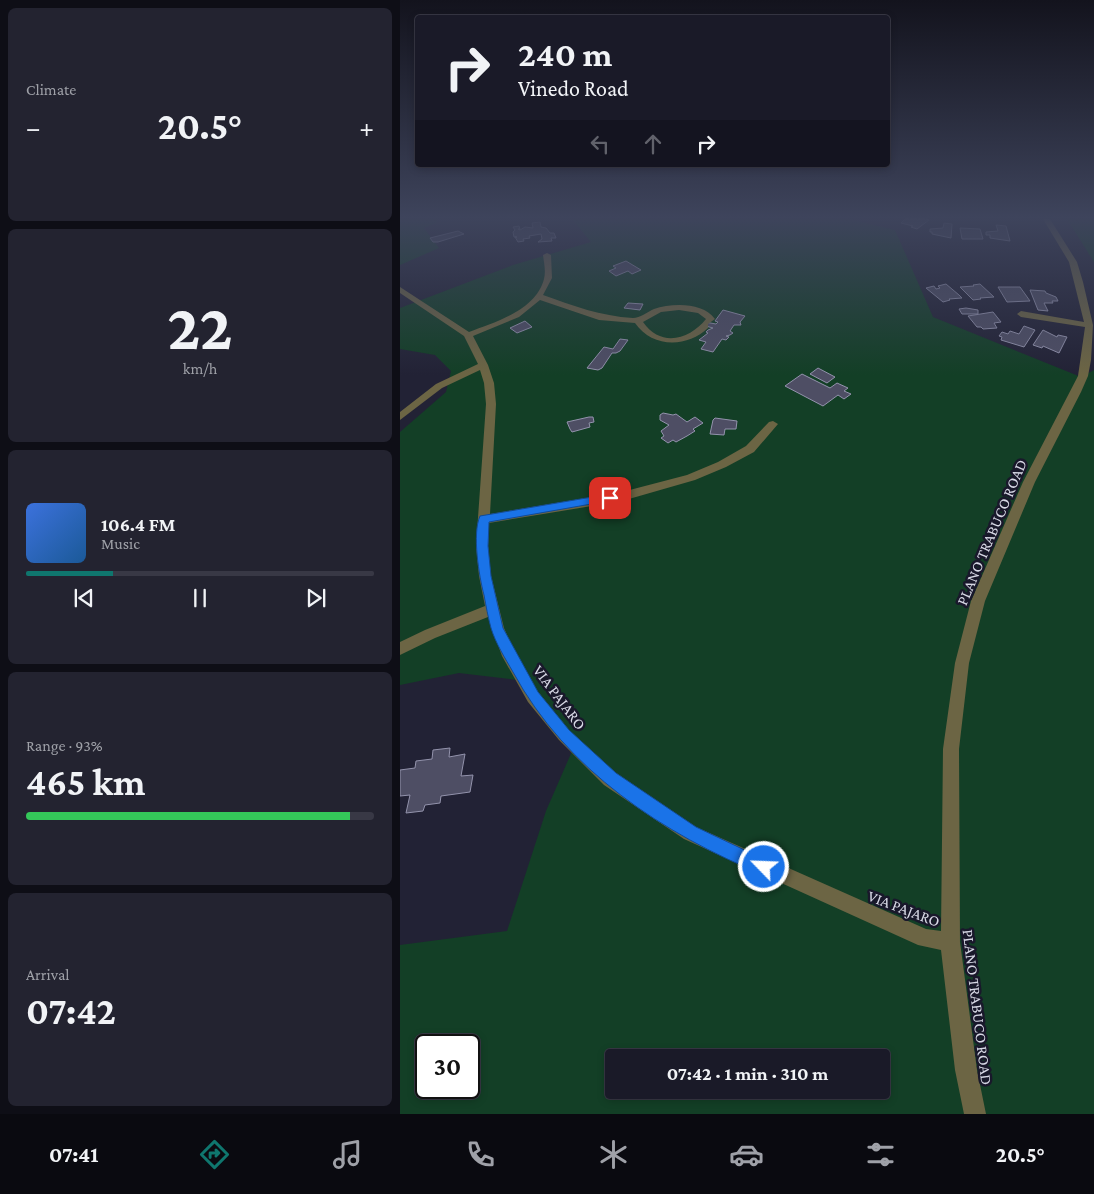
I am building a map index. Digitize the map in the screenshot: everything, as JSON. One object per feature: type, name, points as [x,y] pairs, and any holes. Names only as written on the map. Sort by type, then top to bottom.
[{"type":"street","points":[[468,335],[507,319],[540,297],[548,271]]},
{"type":"street","name":"PLANO TRABUCO ROAD","points":[[975,1114],[966,1070],[950,942],[951,749],[962,663],[978,601],[1029,482],[1082,376],[1088,345],[1089,325],[1075,271]]},
{"type":"street","name":"VIA PAJARO","points":[[403,294],[437,312],[468,335],[490,383],[491,404],[482,546],[485,576],[497,628],[507,652],[533,697],[564,735],[610,779],[698,837],[925,938],[950,942]]},
{"type":"street","points":[[540,297],[598,317],[638,321],[661,310],[680,306],[706,313],[711,319],[692,336],[669,341],[652,336],[644,330],[638,321]]},
{"type":"street","points":[[1021,314],[1089,325]]},
{"type":"street","points":[[400,417],[439,386],[483,365]]},
{"type":"street","points":[[484,519],[630,494],[679,481],[723,464],[751,448],[773,424]]},
{"type":"street","points":[[400,649],[430,634],[493,609]]},
{"type":"green space","points":[[497,271],[913,271],[933,317],[1081,377],[1094,370],[1094,1114],[400,1114],[400,945],[507,931],[546,811],[576,742],[552,708],[518,680],[459,673],[400,685],[400,432],[446,392],[451,371],[435,355],[400,349],[400,308]]},
{"type":"building","points":[[609,271],[639,271],[632,274],[628,271],[616,276]]},
{"type":"building","points":[[946,284],[962,298],[949,299],[943,302],[926,288],[934,286],[936,289],[940,288],[938,286]]},
{"type":"building","points":[[980,284],[994,297],[973,300],[960,287],[974,286]]},
{"type":"building","points":[[998,287],[1020,287],[1030,301],[1007,302]]},
{"type":"building","points":[[1030,290],[1045,291],[1056,297],[1058,301],[1044,303],[1048,311],[1038,310]]},
{"type":"building","points":[[628,303],[643,304],[640,310],[624,308]]},
{"type":"building","points":[[959,309],[978,310],[978,314],[962,314]]},
{"type":"building","points":[[723,310],[745,316],[740,322],[741,325],[734,325],[730,331],[733,333],[726,336],[729,337],[726,340],[722,339],[713,352],[701,349],[706,342],[699,340],[708,333],[706,332],[708,330],[713,328],[702,325],[705,322],[716,324],[718,322],[715,321]]},
{"type":"building","points":[[993,312],[1001,322],[994,323],[997,328],[983,329],[977,327],[968,316]]},
{"type":"building","points":[[525,321],[532,327],[517,333],[510,328]]},
{"type":"building","points":[[1024,326],[1035,330],[1024,347],[1001,340],[1002,337],[999,336],[1002,332],[1008,334],[1010,331],[1019,334]]},
{"type":"building","points":[[1043,330],[1057,337],[1058,335],[1067,337],[1059,353],[1043,346],[1042,348],[1033,345]]},
{"type":"building","points":[[620,339],[628,340],[620,351],[612,353],[602,368],[598,370],[587,368],[604,347],[613,349]]},
{"type":"building","points":[[818,368],[835,377],[827,383],[810,374]]},
{"type":"building","points":[[802,374],[830,388],[837,383],[848,388],[844,391],[851,394],[844,399],[838,395],[823,406],[785,386]]},
{"type":"building","points":[[663,413],[676,414],[687,422],[695,417],[703,423],[693,429],[695,431],[687,436],[676,442],[673,440],[668,443],[661,438],[664,436],[661,431],[669,425],[660,420],[660,415]]},
{"type":"building","points":[[593,417],[594,422],[589,423],[590,427],[572,432],[567,422]]},
{"type":"building","points":[[715,418],[737,421],[736,429],[725,429],[724,435],[710,434]]},
{"type":"building","points":[[450,748],[449,757],[465,754],[461,776],[473,775],[470,792],[441,796],[440,803],[425,805],[423,811],[406,813],[410,795],[400,796],[400,770],[415,768],[416,761],[432,759],[433,750]]},
{"type":"route","points":[[610,498],[484,519],[482,546],[485,576],[497,628],[507,652],[533,697],[564,735],[610,779],[690,833],[764,867]]}]
